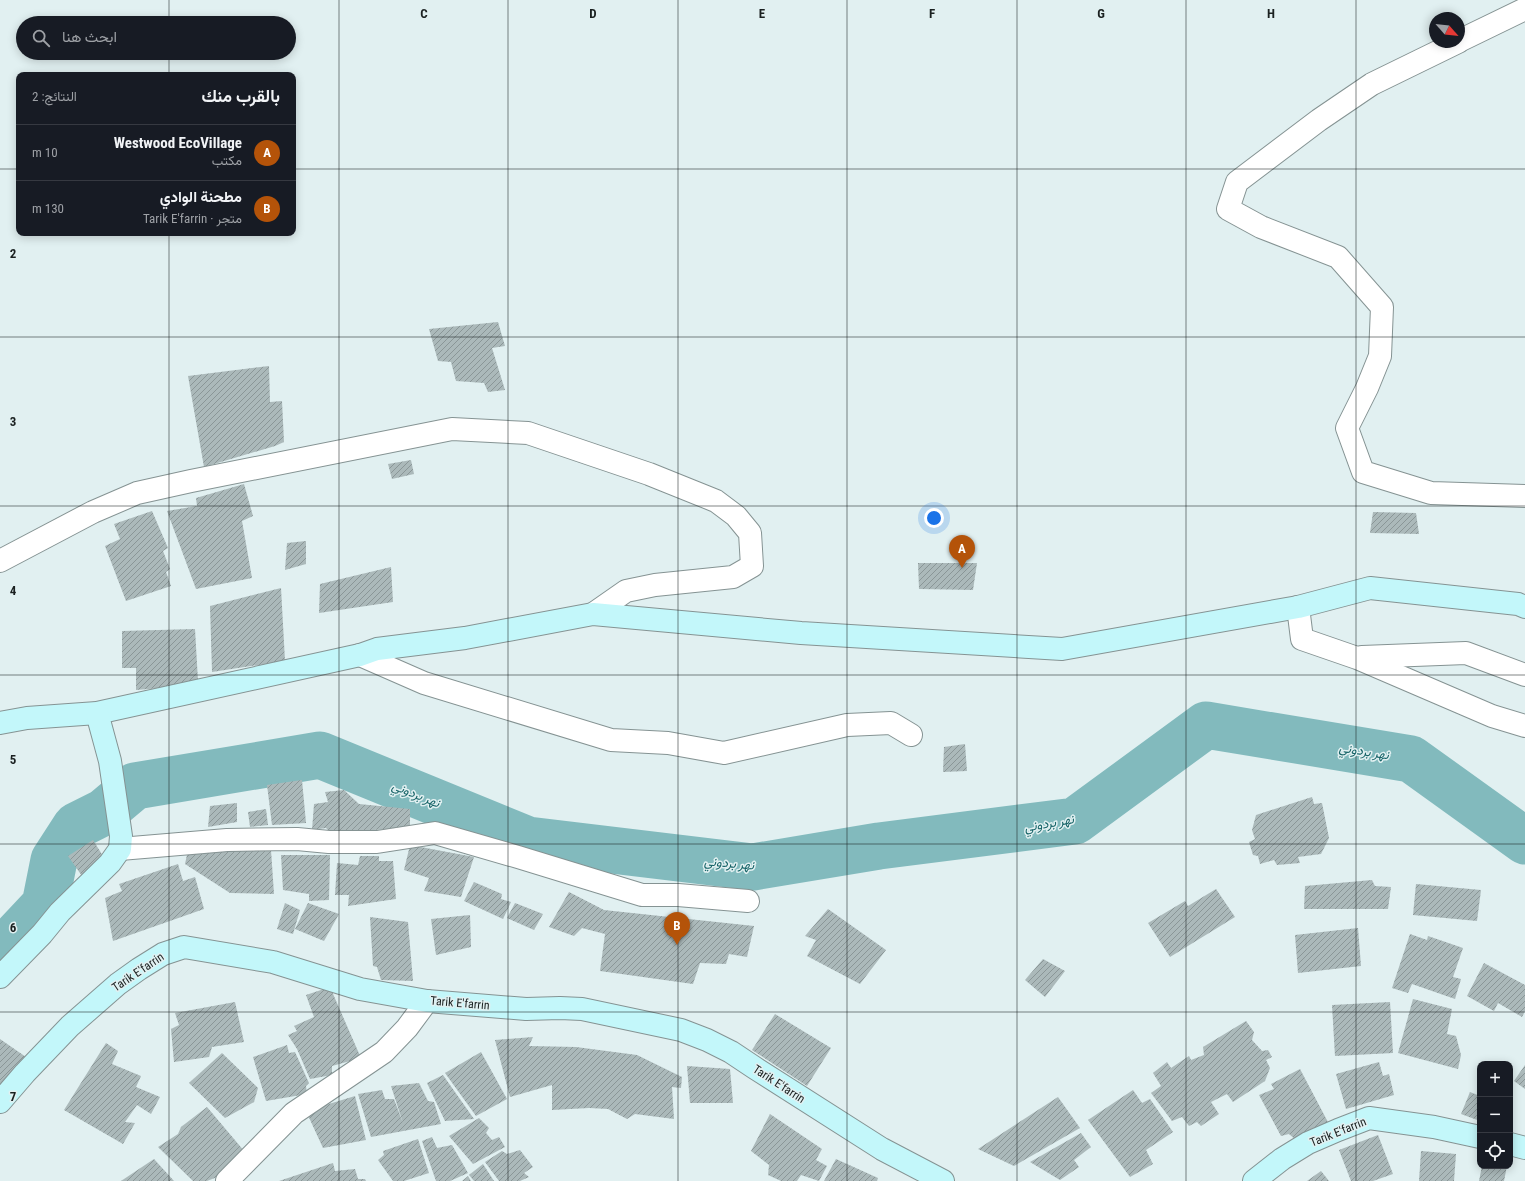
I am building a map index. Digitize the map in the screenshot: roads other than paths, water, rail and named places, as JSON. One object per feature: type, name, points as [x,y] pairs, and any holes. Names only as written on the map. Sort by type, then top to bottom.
[{"type":"street","points":[[1465,39],[1525,9]]},
{"type":"street","points":[[1446,48],[1372,84],[1319,120],[1237,182],[1228,209],[1261,227],[1338,257],[1382,307],[1380,356],[1367,388],[1347,428],[1363,472],[1431,493],[1525,496]]},
{"type":"street","points":[[0,561],[93,512],[136,493],[452,429],[528,433],[649,474],[716,501],[736,516],[750,533],[752,566],[733,577],[655,585],[626,591],[592,614]]},
{"type":"street","points":[[0,723],[27,718],[97,713],[360,655],[377,649],[465,638],[592,614],[801,633],[1062,649],[1298,606],[1370,588],[1518,604],[1525,607]]},
{"type":"street","points":[[1298,606],[1302,640],[1357,658],[1492,716],[1525,726]]},
{"type":"street","points":[[1357,658],[1466,653],[1525,675]]},
{"type":"street","points":[[360,655],[424,683],[611,740],[668,743],[724,753],[847,725],[891,723],[911,735]]},
{"type":"street","points":[[0,977],[42,934],[60,912],[98,872],[110,863],[121,842],[110,761],[97,713]]},
{"type":"street","points":[[121,842],[297,839],[330,842],[377,842],[435,833],[642,895],[678,895],[748,901]]},
{"type":"street","name":"Tarik E'farrin","points":[[0,1102],[47,1049],[85,1012],[112,989],[139,969],[163,954],[184,947],[273,962],[360,989],[428,1001],[526,1009],[582,1009],[681,1030],[707,1040],[731,1052],[882,1149],[943,1181]]},
{"type":"street","points":[[227,1181],[294,1113],[384,1052],[407,1028],[428,1001]]},
{"type":"street","name":"Tarik E'farrin","points":[[1254,1181],[1282,1159],[1308,1143],[1369,1118],[1440,1128],[1477,1136]]},
{"type":"street","points":[[1513,1145],[1525,1148]]},
{"type":"waterway","name":"نهر بردوني","points":[[0,949],[11,941],[45,905],[54,860],[76,826],[104,812],[135,786],[320,755],[528,840],[753,867],[879,846],[1075,821],[1206,725],[1411,759],[1525,841]]},
{"type":"place","name":"Westwood EcoVillage","points":[[962,568]]},
{"type":"place","name":"مطحنة الوادي","points":[[677,945]]}]
